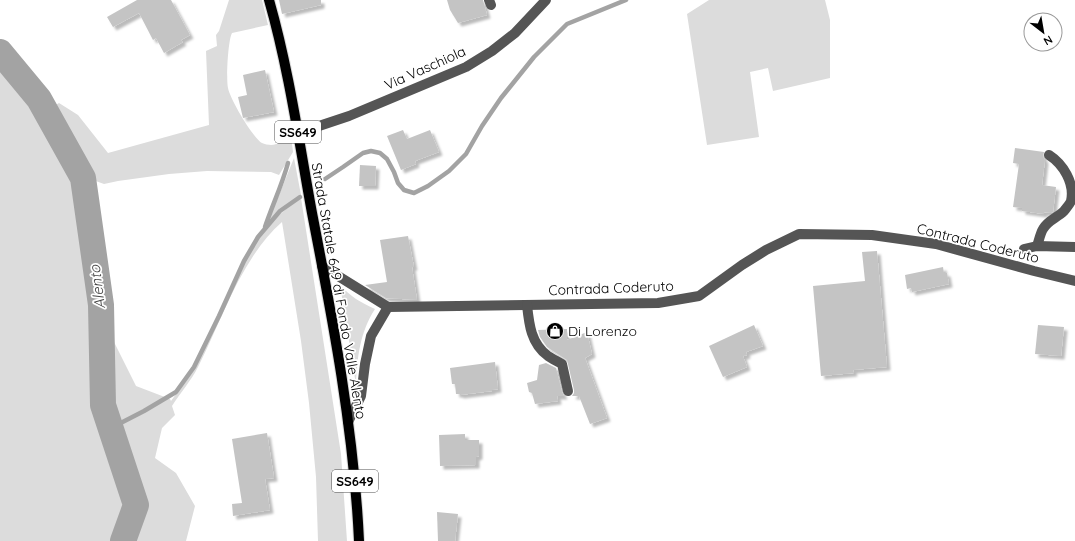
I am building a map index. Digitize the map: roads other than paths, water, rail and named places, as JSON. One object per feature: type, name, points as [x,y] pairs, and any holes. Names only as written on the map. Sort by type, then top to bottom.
[{"type":"main road","name":"Strada Statale 649 di Fondo Valle Alento","points":[[269,0],[284,59],[299,133],[334,333],[348,422],[359,541]]},
{"type":"street","name":"Via Vaschiola","points":[[299,133],[350,116],[466,67],[492,51],[515,33],[546,0]]},
{"type":"street","points":[[1037,246],[1042,230],[1047,223],[1062,212],[1071,202],[1073,189],[1071,182],[1062,166],[1058,161],[1049,155]]},
{"type":"street","name":"Contrada Coderuto","points":[[388,307],[658,302],[699,296],[742,265],[766,250],[799,234],[872,236],[936,244],[1075,281]]},
{"type":"street","points":[[1024,249],[1037,246],[1075,247]]},
{"type":"street","points":[[322,266],[388,307],[371,336],[365,364],[361,396],[348,422]]},
{"type":"street","points":[[527,305],[529,324],[533,337],[541,350],[549,357],[562,364],[568,391]]},
{"type":"waterway","points":[[325,179],[363,153],[371,151],[380,153],[387,159],[398,183],[404,190],[414,193],[428,186],[449,171],[466,154],[482,126],[501,98],[534,57],[567,24],[626,0]]},
{"type":"waterway","name":"Alento","points":[[0,52],[39,99],[83,178],[101,305],[103,405],[136,505],[123,541]]},
{"type":"waterway","points":[[265,227],[288,163]]},
{"type":"waterway","points":[[111,428],[176,392],[194,367],[244,261],[258,237],[280,211],[300,197]]},
{"type":"place","name":"Di Lorenzo","points":[[555,331]]}]
